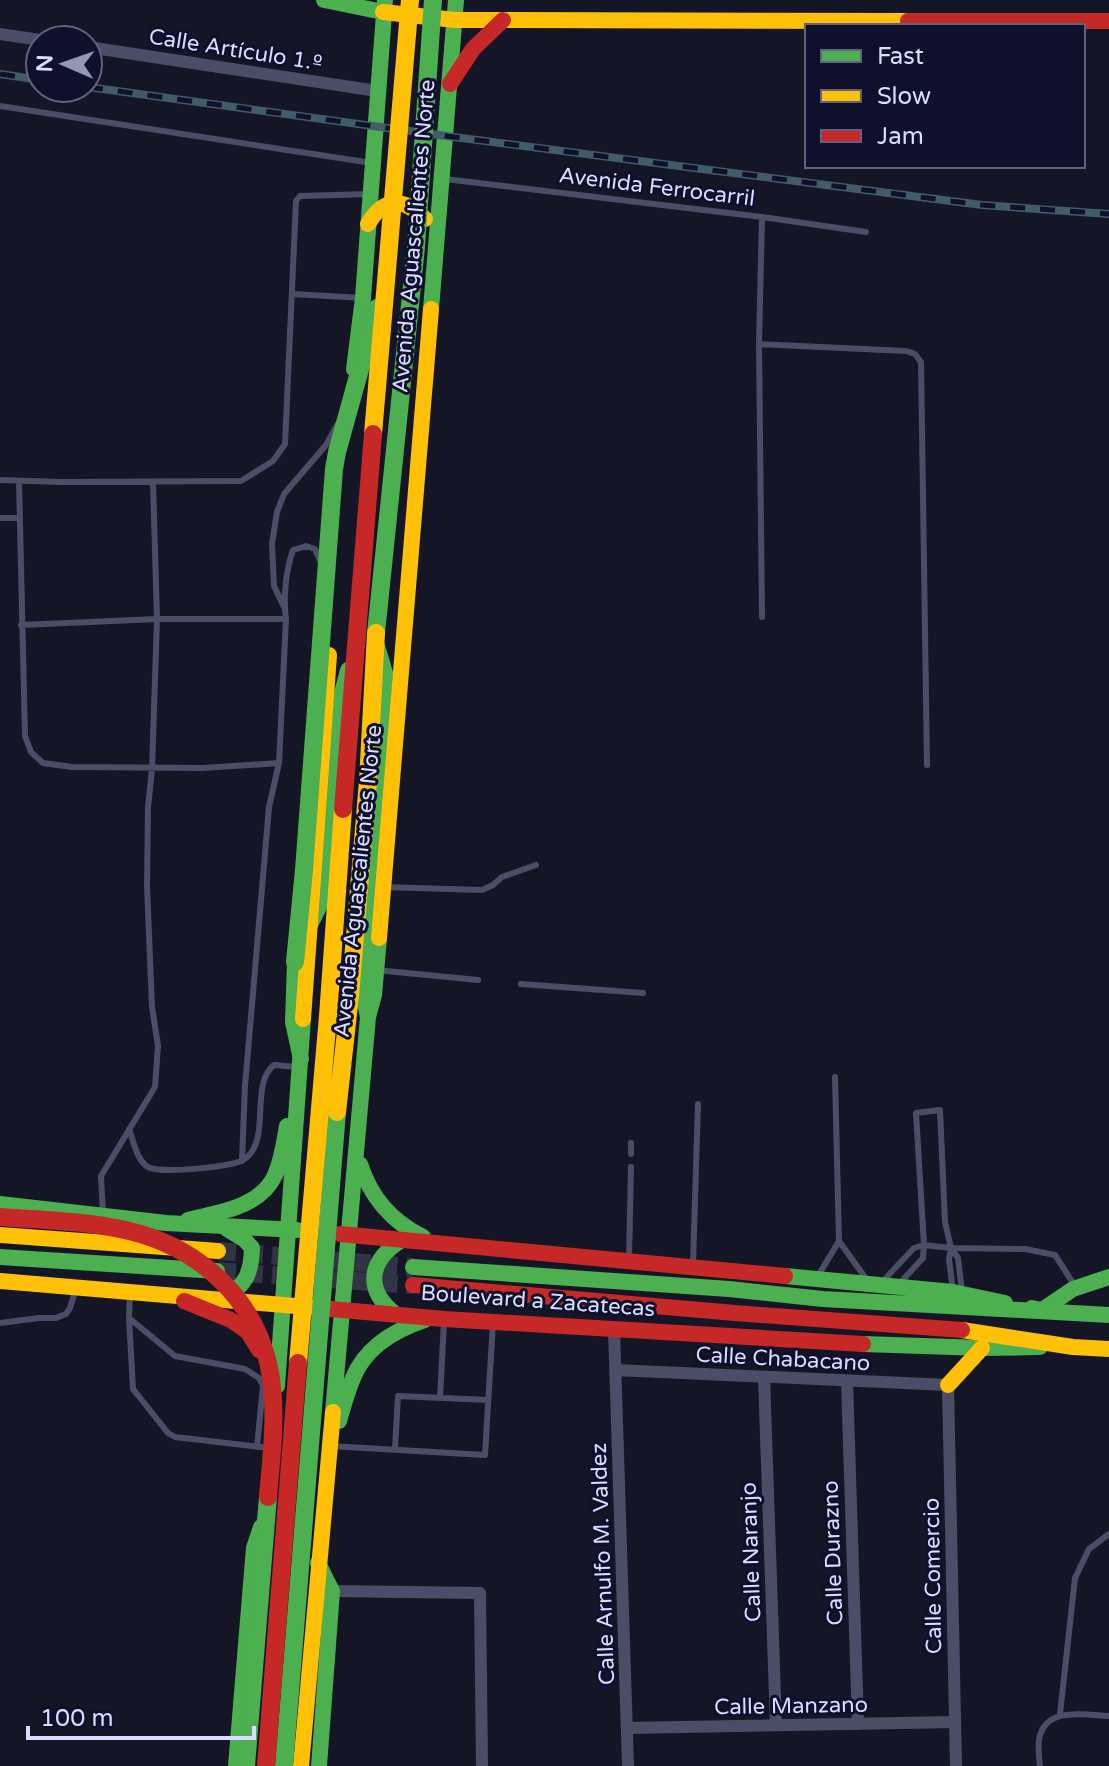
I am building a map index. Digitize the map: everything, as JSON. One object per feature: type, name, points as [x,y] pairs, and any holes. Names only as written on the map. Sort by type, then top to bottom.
[{"type":"main road","points":[[324,0],[384,6],[455,20],[1109,21]]},
{"type":"main road","name":"Avenida Aguascalientes Norte","points":[[266,1766],[328,1016],[355,640],[410,0]]},
{"type":"main road","name":"Avenida Aguascalientes Norte","points":[[284,1766],[331,1172],[368,781],[375,641],[416,247],[433,0]]},
{"type":"main road","name":"Avenida Aguascalientes Norte","points":[[301,1766],[368,1017],[374,995],[456,0]]},
{"type":"main road","name":"Avenida Aguascalientes Norte","points":[[247,1766],[268,1502],[265,1448],[276,1393],[337,527],[363,298],[384,6]]},
{"type":"main road","points":[[450,84],[480,38],[503,20]]},
{"type":"main road","points":[[368,224],[378,209],[388,203],[404,205],[422,214],[431,228],[436,255]]},
{"type":"main road","points":[[301,1063],[293,1022],[295,962],[334,469],[366,345],[388,275]]},
{"type":"main road","points":[[310,925],[321,903],[342,693],[355,640]]},
{"type":"main road","points":[[368,1017],[363,992],[385,673],[375,641]]},
{"type":"main road","points":[[166,1223],[252,1202],[271,1184],[279,1165],[289,1121],[297,1107]]},
{"type":"main road","points":[[358,1145],[364,1180],[387,1214],[408,1231],[447,1244]]},
{"type":"main road","points":[[293,1171],[298,1192],[308,1201],[322,1205],[342,1199],[351,1188],[355,1175]]},
{"type":"main road","name":"Boulevard a Zacatecas","points":[[0,1204],[166,1223],[288,1229],[882,1285],[958,1293],[1042,1310]]},
{"type":"main road","points":[[0,1217],[116,1229],[176,1246],[215,1272],[247,1314],[259,1337],[268,1359],[274,1389],[274,1422],[247,1766]]},
{"type":"main road","points":[[221,1226],[245,1240],[252,1248],[249,1276],[243,1286],[225,1299]]},
{"type":"main road","points":[[0,1235],[218,1251]]},
{"type":"main road","points":[[397,1315],[382,1303],[374,1285],[374,1275],[386,1250],[402,1240]]},
{"type":"main road","points":[[0,1257],[218,1271]]},
{"type":"main road","name":"Boulevard a Zacatecas","points":[[1073,1347],[973,1331],[735,1313],[413,1276],[729,1289],[838,1300],[1109,1315]]},
{"type":"main road","points":[[1042,1310],[1075,1286],[1109,1277]]},
{"type":"main road","name":"Boulevard a Zacatecas","points":[[0,1281],[397,1315],[614,1329],[863,1344],[1109,1349]]},
{"type":"main road","points":[[171,1295],[231,1320],[248,1332],[268,1368],[276,1393]]},
{"type":"main road","points":[[330,1446],[355,1372],[365,1359],[396,1333],[418,1322],[439,1318]]},
{"type":"main road","points":[[948,1385],[982,1348]]},
{"type":"main road","points":[[236,1766],[254,1548],[268,1502]]},
{"type":"main road","points":[[318,1563],[332,1591],[319,1766]]},
{"type":"street","points":[[0,34],[24,38]]},
{"type":"street","name":"Calle Artículo 1.º","points":[[104,49],[377,91]]},
{"type":"street","name":"Calle Arnulfo M. Valdez","points":[[614,1329],[628,1766]]},
{"type":"street","name":"Calle Chabacano","points":[[616,1365],[764,1377],[948,1385]]},
{"type":"street","name":"Calle Naranjo","points":[[764,1377],[776,1725]]},
{"type":"street","name":"Calle Durazno","points":[[847,1381],[858,1724]]},
{"type":"street","name":"Calle Comercio","points":[[948,1385],[956,1766]]},
{"type":"street","points":[[332,1591],[480,1593],[482,1766]]},
{"type":"street","name":"Calle Manzano","points":[[627,1728],[955,1722]]},
{"type":"lane","points":[[0,106],[372,163]]},
{"type":"lane","name":"Avenida Ferrocarril","points":[[443,178],[866,232]]},
{"type":"lane","points":[[0,480],[241,481],[273,461],[285,444],[296,201],[300,196],[370,194]]},
{"type":"lane","points":[[762,217],[759,344],[762,617]]},
{"type":"lane","points":[[292,294],[363,298]]},
{"type":"lane","points":[[759,344],[906,351],[915,354],[921,362],[927,765]]},
{"type":"lane","points":[[285,608],[274,586],[272,544],[277,512],[284,494],[326,445],[351,392]]},
{"type":"lane","points":[[19,481],[25,736],[31,752],[43,763],[72,767],[152,769],[279,763]]},
{"type":"lane","points":[[103,1215],[101,1176],[155,1087],[158,1046],[152,1007],[147,886],[157,619],[153,483]]},
{"type":"lane","points":[[0,518],[18,518]]},
{"type":"lane","points":[[242,1161],[245,1086],[269,807],[279,763],[288,563],[293,550],[306,546],[315,549],[333,590]]},
{"type":"lane","points":[[21,625],[157,619],[286,619]]},
{"type":"lane","points":[[383,887],[482,890],[502,877],[536,865]]},
{"type":"lane","points":[[376,970],[478,980]]},
{"type":"lane","points":[[521,984],[643,993]]},
{"type":"lane","points":[[129,1129],[142,1162],[151,1169],[187,1169],[242,1161],[253,1151],[258,1135],[266,1073],[274,1065],[301,1063]]},
{"type":"lane","points":[[816,1279],[839,1241],[835,1077]]},
{"type":"lane","points":[[693,1268],[698,1104]]},
{"type":"lane","points":[[882,1285],[923,1258],[916,1113],[940,1110],[945,1222],[951,1248],[949,1259],[958,1293]]},
{"type":"lane","points":[[631,1143],[631,1154]]},
{"type":"lane","points":[[629,1261],[631,1167]]},
{"type":"lane","points":[[839,1241],[882,1285]]},
{"type":"lane","points":[[882,1285],[914,1248],[924,1245],[1025,1249],[1055,1255],[1075,1286]]},
{"type":"lane","points":[[0,1323],[56,1318],[66,1314],[76,1288]]},
{"type":"lane","points":[[129,1318],[175,1356],[245,1369],[259,1378],[263,1386],[265,1448],[175,1437],[168,1433],[133,1389],[129,1318],[130,1292]]},
{"type":"lane","points":[[439,1318],[440,1398]]},
{"type":"lane","points":[[330,1446],[485,1455],[493,1321]]},
{"type":"lane","points":[[395,1449],[398,1396],[488,1400]]},
{"type":"lane","points":[[1060,1714],[1075,1578],[1089,1549],[1109,1534]]},
{"type":"lane","points":[[1040,1766],[1039,1738],[1046,1724],[1060,1714],[1109,1716]]},
{"type":"tunnel","points":[[218,1251],[413,1267]]},
{"type":"tunnel","points":[[218,1271],[413,1285]]},
{"type":"railway","points":[[0,74],[24,78]]},
{"type":"railway","points":[[104,89],[982,205],[1109,214]]},
{"type":"traffic: fast","points":[[324,0],[383,12]]},
{"type":"traffic: fast","points":[[354,369],[363,298],[385,0]]},
{"type":"traffic: fast","points":[[376,633],[416,247],[433,0]]},
{"type":"traffic: fast","points":[[431,309],[456,0]]},
{"type":"traffic: fast","points":[[295,962],[334,469],[377,308]]},
{"type":"traffic: fast","points":[[368,1017],[363,992],[385,673],[377,646]]},
{"type":"traffic: fast","points":[[310,925],[321,903],[342,693],[348,670]]},
{"type":"traffic: fast","points":[[333,1412],[368,1017],[374,995],[379,938]]},
{"type":"traffic: fast","points":[[295,962],[293,1022],[301,1059]]},
{"type":"traffic: fast","points":[[277,1386],[303,1019]]},
{"type":"traffic: fast","points":[[284,1766],[337,1112]]},
{"type":"traffic: fast","points":[[188,1220],[238,1207],[259,1195],[275,1175],[287,1126]]},
{"type":"traffic: fast","points":[[360,1164],[376,1198],[401,1224],[423,1237]]},
{"type":"traffic: fast","points":[[0,1204],[166,1223],[297,1230]]},
{"type":"traffic: fast","points":[[225,1299],[246,1278],[252,1248],[227,1229]]},
{"type":"traffic: fast","points":[[395,1314],[378,1295],[374,1275],[383,1256],[402,1240]]},
{"type":"traffic: fast","points":[[0,1257],[217,1271]]},
{"type":"traffic: fast","points":[[413,1267],[729,1289],[823,1299],[1109,1315]]},
{"type":"traffic: fast","points":[[785,1276],[953,1292],[1005,1303]]},
{"type":"traffic: fast","points":[[1032,1308],[1042,1310],[1073,1289],[1109,1277]]},
{"type":"traffic: fast","points":[[339,1421],[353,1378],[365,1358],[392,1335],[425,1320]]},
{"type":"traffic: fast","points":[[863,1344],[1040,1347]]},
{"type":"traffic: fast","points":[[246,1766],[268,1497]]},
{"type":"traffic: fast","points":[[236,1766],[254,1548],[261,1527]]},
{"type":"traffic: fast","points":[[318,1563],[332,1591],[319,1766]]},
{"type":"traffic: slow","points":[[373,434],[410,0]]},
{"type":"traffic: slow","points":[[383,12],[455,20],[908,21]]},
{"type":"traffic: slow","points":[[368,224],[381,209],[394,203],[409,207],[425,219]]},
{"type":"traffic: slow","points":[[379,938],[431,309]]},
{"type":"traffic: slow","points":[[337,1112],[368,781],[376,633]]},
{"type":"traffic: slow","points":[[303,1019],[329,655]]},
{"type":"traffic: slow","points":[[298,1363],[343,809]]},
{"type":"traffic: slow","points":[[0,1235],[218,1251]]},
{"type":"traffic: slow","points":[[0,1281],[331,1309]]},
{"type":"traffic: slow","points":[[962,1330],[1073,1347],[1109,1349]]},
{"type":"traffic: slow","points":[[948,1385],[982,1348]]},
{"type":"traffic: slow","points":[[301,1766],[333,1412]]},
{"type":"traffic: jam","points":[[450,84],[473,49],[503,20]]},
{"type":"traffic: jam","points":[[908,21],[1109,21]]},
{"type":"traffic: jam","points":[[343,809],[373,434]]},
{"type":"traffic: jam","points":[[0,1217],[98,1225],[158,1240],[185,1253],[212,1272],[236,1297],[260,1339],[270,1375],[273,1428],[268,1497]]},
{"type":"traffic: jam","points":[[340,1234],[785,1276]]},
{"type":"traffic: jam","points":[[413,1285],[962,1330]]},
{"type":"traffic: jam","points":[[184,1301],[231,1320],[248,1332],[259,1350]]},
{"type":"traffic: jam","points":[[331,1309],[444,1319],[863,1344]]},
{"type":"traffic: jam","points":[[266,1766],[298,1363]]}]
